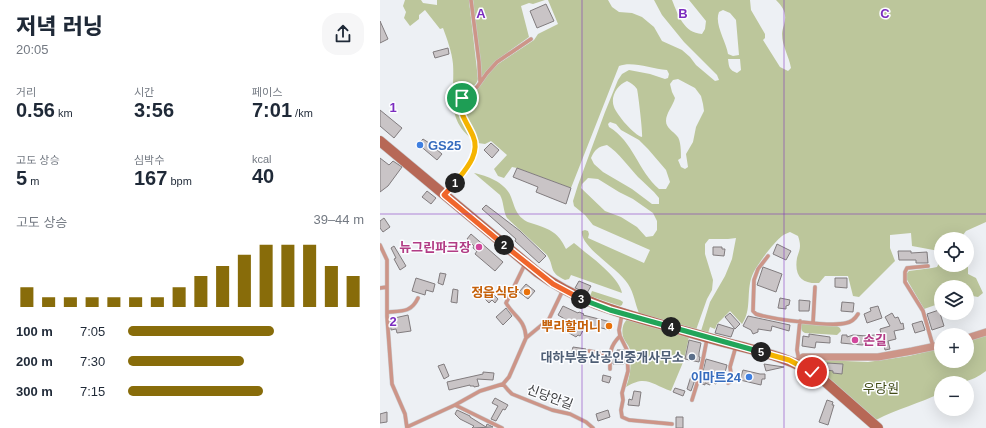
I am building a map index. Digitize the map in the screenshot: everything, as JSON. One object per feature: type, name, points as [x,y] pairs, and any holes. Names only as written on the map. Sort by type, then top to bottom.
[{"type":"main road","points":[[380,141],[525,262],[563,290],[584,300],[622,313],[708,338],[797,361],[821,378],[878,428]]},
{"type":"street","points":[[974,336],[986,332]]},
{"type":"street","points":[[797,361],[809,357],[878,356],[933,346]]},
{"type":"lane","points":[[471,0],[479,62],[480,83]]},
{"type":"lane","points":[[444,195],[466,170],[475,148],[474,137],[462,113],[460,102],[463,96],[480,83],[497,62],[531,38]]},
{"type":"lane","points":[[380,245],[387,260],[387,312],[392,384],[403,408],[407,427],[455,405],[480,391],[503,384],[509,376],[526,338],[549,319],[563,290]]},
{"type":"lane","points":[[768,256],[758,269],[754,280],[754,313],[758,315],[814,323],[840,324],[852,321],[858,314]]},
{"type":"lane","points":[[525,262],[506,303],[519,318],[526,338]]},
{"type":"lane","points":[[928,266],[907,268],[904,279],[923,312],[933,346]]},
{"type":"lane","points":[[380,288],[387,287]]},
{"type":"lane","points":[[814,323],[816,287]]},
{"type":"lane","points":[[387,312],[410,309],[415,305],[418,298]]},
{"type":"lane","points":[[622,313],[619,330],[620,336],[627,350],[628,362],[628,375],[622,393],[622,417],[629,420],[672,424]]},
{"type":"lane","points":[[797,361],[800,321]]},
{"type":"lane","points":[[610,369],[610,350],[612,345],[620,336]]},
{"type":"lane","points":[[692,400],[700,374],[708,338]]},
{"type":"lane","points":[[728,383],[732,381],[730,367],[736,345]]},
{"type":"lane","points":[[589,351],[610,355]]},
{"type":"lane","name":"신당안길","points":[[503,384],[512,394],[552,410],[570,414],[586,422],[593,428]]},
{"type":"lane","points":[[455,405],[502,428]]},
{"type":"green space","points":[[405,0],[421,0],[423,3],[437,5],[437,0],[469,0],[478,79],[475,85],[460,96],[458,101],[460,114],[472,139],[464,131],[455,114],[453,104],[453,64],[443,28],[440,29],[425,10],[419,15],[419,19],[410,26],[404,18],[406,12],[403,6]]},
{"type":"green space","points":[[473,0],[545,0],[521,6],[529,37],[497,60],[481,78]]},
{"type":"green space","points":[[548,0],[608,0],[612,7],[619,12],[632,13],[642,17],[654,27],[662,41],[682,50],[696,65],[715,81],[719,80],[717,75],[684,42],[662,15],[654,0],[672,0],[679,17],[686,27],[696,33],[702,34],[705,29],[706,21],[689,0],[750,0],[751,10],[765,34],[765,38],[763,40],[780,67],[788,71],[791,68],[783,43],[782,34],[785,14],[776,0],[986,0],[986,222],[965,232],[934,232],[934,250],[912,246],[911,233],[890,235],[890,248],[895,261],[859,297],[853,296],[848,276],[825,276],[819,283],[808,282],[800,278],[796,264],[800,242],[798,236],[790,232],[783,235],[774,244],[754,272],[750,282],[747,313],[742,324],[730,311],[717,324],[715,329],[710,327],[708,333],[701,331],[710,302],[725,276],[732,259],[736,238],[709,239],[705,244],[705,254],[713,280],[712,290],[707,299],[696,330],[639,313],[632,291],[628,284],[587,244],[583,237],[582,231],[588,231],[588,238],[644,263],[650,250],[593,225],[585,215],[574,206],[573,201],[605,112],[618,80],[622,74],[629,70],[650,74],[665,79],[668,78],[669,74],[667,70],[630,64],[619,66],[571,188],[512,167],[504,178],[498,176],[494,169],[507,155],[491,141],[485,144],[478,143],[462,108],[464,98],[498,64],[534,40],[538,34],[558,24]],"holes":[[[723,10],[730,13],[736,20],[739,55],[733,56],[728,54],[718,22],[719,12]],[[728,59],[740,59],[741,70],[737,73],[734,72],[730,68]],[[678,79],[695,88],[701,96],[704,111],[696,127],[693,142],[686,154],[688,167],[685,169],[681,167],[678,160],[681,158],[679,140],[668,128],[666,123],[667,115],[675,98],[670,84],[673,80]],[[627,81],[637,89],[642,137],[635,133],[626,124],[614,107],[613,99],[615,92],[623,83]],[[610,122],[616,124],[621,130],[639,140],[648,149],[666,170],[670,182],[666,189],[659,189],[652,182],[624,140],[609,127],[608,124]],[[607,145],[657,195],[659,198],[659,204],[652,204],[632,189],[603,172],[594,164],[591,158],[595,150]],[[588,178],[598,179],[633,199],[653,213],[657,221],[657,230],[653,236],[646,237],[637,227],[621,217],[605,211],[581,188],[582,184]]]},
{"type":"green space","points":[[474,173],[491,178],[501,184],[509,192],[517,212],[524,220],[553,232],[557,235],[566,249],[574,243],[595,260],[620,286],[622,293],[571,275],[569,279],[565,280],[556,274],[547,255],[507,218],[500,195]]},
{"type":"green space","points":[[934,267],[934,272],[968,272],[968,274],[976,278],[983,293],[978,297],[974,296],[974,280],[934,280],[934,305],[924,309],[906,278],[909,271]]},
{"type":"green space","points":[[592,291],[620,300],[623,302],[622,305],[620,306],[590,296]]},
{"type":"green space","points":[[628,319],[689,337],[684,360],[671,391],[644,381],[633,383],[626,387],[630,373],[630,348],[623,337],[622,331],[624,323]]},
{"type":"green space","points":[[801,324],[837,326],[841,331],[837,335],[805,333],[802,331],[801,327]]},
{"type":"green space","name":"우당원","points":[[986,334],[986,371],[974,378],[974,376],[934,376],[934,396],[876,420],[820,372],[821,360],[868,362],[909,356],[934,350],[934,368],[974,368],[974,338]]},
{"type":"building","points":[[546,4],[554,21],[537,28],[530,11]]},
{"type":"building","points":[[380,21],[388,39],[380,43]]},
{"type":"building","points":[[448,48],[449,54],[435,58],[433,52]]},
{"type":"building","points":[[380,110],[402,128],[394,138],[380,126]]},
{"type":"building","points":[[423,139],[429,143],[432,140],[436,144],[436,149],[442,154],[437,160],[418,144]]},
{"type":"building","points":[[491,143],[499,150],[492,158],[484,150]]},
{"type":"building","points":[[380,158],[389,165],[393,161],[402,167],[388,186],[380,192]]},
{"type":"building","points":[[517,168],[571,188],[566,204],[536,192],[538,187],[513,177]]},
{"type":"building","points":[[427,191],[436,198],[431,204],[422,197]]},
{"type":"building","points":[[486,205],[520,231],[546,256],[539,263],[515,241],[516,239],[482,209]]},
{"type":"building","points":[[384,218],[390,227],[383,232],[380,228],[380,221]]},
{"type":"building","points":[[471,234],[503,262],[495,271],[475,254],[477,251],[467,239]]},
{"type":"building","points":[[777,244],[791,251],[786,260],[773,254]]},
{"type":"building","points":[[394,246],[406,266],[400,270],[394,259],[396,258],[391,248]]},
{"type":"building","points":[[713,247],[722,247],[722,249],[725,249],[724,256],[713,255]]},
{"type":"building","points":[[898,251],[911,251],[911,253],[927,252],[928,263],[916,263],[916,260],[899,260]]},
{"type":"building","points":[[763,267],[782,274],[776,292],[757,285]]},
{"type":"building","points":[[440,273],[446,274],[443,285],[438,283]]},
{"type":"building","points":[[416,278],[435,284],[433,292],[426,290],[425,295],[412,291]]},
{"type":"building","points":[[835,278],[847,278],[847,288],[835,287]]},
{"type":"building","points":[[579,281],[591,286],[587,293],[575,288]]},
{"type":"building","points":[[526,284],[535,291],[528,299],[519,292]]},
{"type":"building","points":[[453,289],[458,290],[457,303],[451,302]]},
{"type":"building","points":[[489,290],[498,299],[495,303],[492,300],[489,303],[483,297]]},
{"type":"building","points":[[780,298],[790,300],[789,305],[786,306],[786,309],[778,308]]},
{"type":"building","points":[[799,300],[810,301],[809,311],[799,311]]},
{"type":"building","points":[[842,302],[854,303],[853,312],[841,311]]},
{"type":"building","points":[[563,306],[578,313],[584,314],[583,315],[611,322],[610,330],[591,326],[590,328],[585,327],[580,336],[578,335],[576,337],[564,330],[568,321],[558,315]]},
{"type":"building","points":[[878,306],[882,318],[867,323],[864,314],[871,311],[870,308]]},
{"type":"building","points":[[506,308],[512,316],[503,325],[496,317]]},
{"type":"building","points":[[934,312],[934,320],[942,320],[944,326],[934,328],[932,330],[927,314]]},
{"type":"building","points":[[730,313],[740,324],[735,329],[725,317]]},
{"type":"building","points":[[892,313],[895,318],[898,317],[901,324],[903,323],[904,329],[894,331],[896,339],[888,341],[890,349],[885,350],[883,341],[862,345],[841,343],[842,335],[847,335],[847,337],[853,335],[867,336],[881,334],[880,329],[890,326],[885,317]]},
{"type":"building","points":[[408,315],[411,331],[397,333],[396,329],[391,330],[390,319]]},
{"type":"building","points":[[748,316],[790,325],[789,331],[772,326],[771,331],[758,329],[758,332],[753,334],[751,330],[743,326]]},
{"type":"building","points":[[922,321],[925,330],[915,333],[912,324]]},
{"type":"building","points":[[718,324],[734,329],[731,337],[715,333]]},
{"type":"building","points":[[809,334],[830,337],[830,343],[816,342],[815,348],[802,346],[803,336],[809,337]]},
{"type":"building","points":[[689,340],[701,343],[699,362],[685,359]]},
{"type":"building","points":[[573,347],[586,349],[585,355],[577,353],[576,356],[571,355]]},
{"type":"building","points":[[617,350],[624,350],[624,364],[613,364],[614,354],[617,354]]},
{"type":"building","points":[[706,359],[727,365],[724,376],[722,375],[720,382],[717,381],[716,384],[711,382],[710,385],[705,383],[705,385],[700,383]]},
{"type":"building","points":[[827,363],[843,364],[842,374],[833,373],[833,371],[827,370]]},
{"type":"building","points":[[444,364],[449,376],[444,379],[438,366]]},
{"type":"building","points":[[764,364],[784,367],[766,371]]},
{"type":"building","points":[[743,370],[765,374],[765,379],[762,379],[761,385],[740,380]]},
{"type":"building","points":[[483,372],[494,373],[493,380],[477,379],[479,386],[474,387],[470,385],[449,390],[447,382],[483,374]]},
{"type":"building","points":[[692,373],[697,374],[691,391],[687,389]]},
{"type":"building","points":[[603,375],[611,377],[609,383],[602,381]]},
{"type":"building","points":[[675,388],[685,391],[683,396],[673,392]]},
{"type":"building","points":[[634,391],[641,392],[639,406],[628,405],[629,399],[632,400]]},
{"type":"building","points":[[495,398],[508,405],[505,410],[503,409],[496,421],[491,419],[498,406],[492,403]]},
{"type":"building","points":[[827,400],[833,402],[832,405],[834,405],[828,425],[819,422]]},
{"type":"building","points":[[457,410],[470,416],[486,427],[487,424],[493,427],[472,428],[474,426],[460,419],[455,414]]},
{"type":"building","points":[[608,410],[610,417],[598,421],[596,414]]},
{"type":"building","points":[[387,412],[387,422],[380,423],[380,414]]},
{"type":"building","points":[[676,417],[683,417],[683,428],[676,428]]},
{"type":"place","name":"GS25","points":[[420,145]]},
{"type":"place","name":"뉴그린파크장","points":[[479,247]]},
{"type":"place","name":"정읍식당","points":[[527,292]]},
{"type":"place","name":"뿌리할머니","points":[[609,326]]},
{"type":"place","name":"손길","points":[[855,340]]},
{"type":"place","name":"대하부동산공인중개사무소","points":[[692,357]]},
{"type":"place","name":"이마트24","points":[[749,377]]},
{"type":"route","points":[[462,98],[460,102],[462,113],[474,137],[475,148],[466,170],[444,195],[537,272],[553,284],[572,295],[610,310],[789,360],[812,372]]}]
